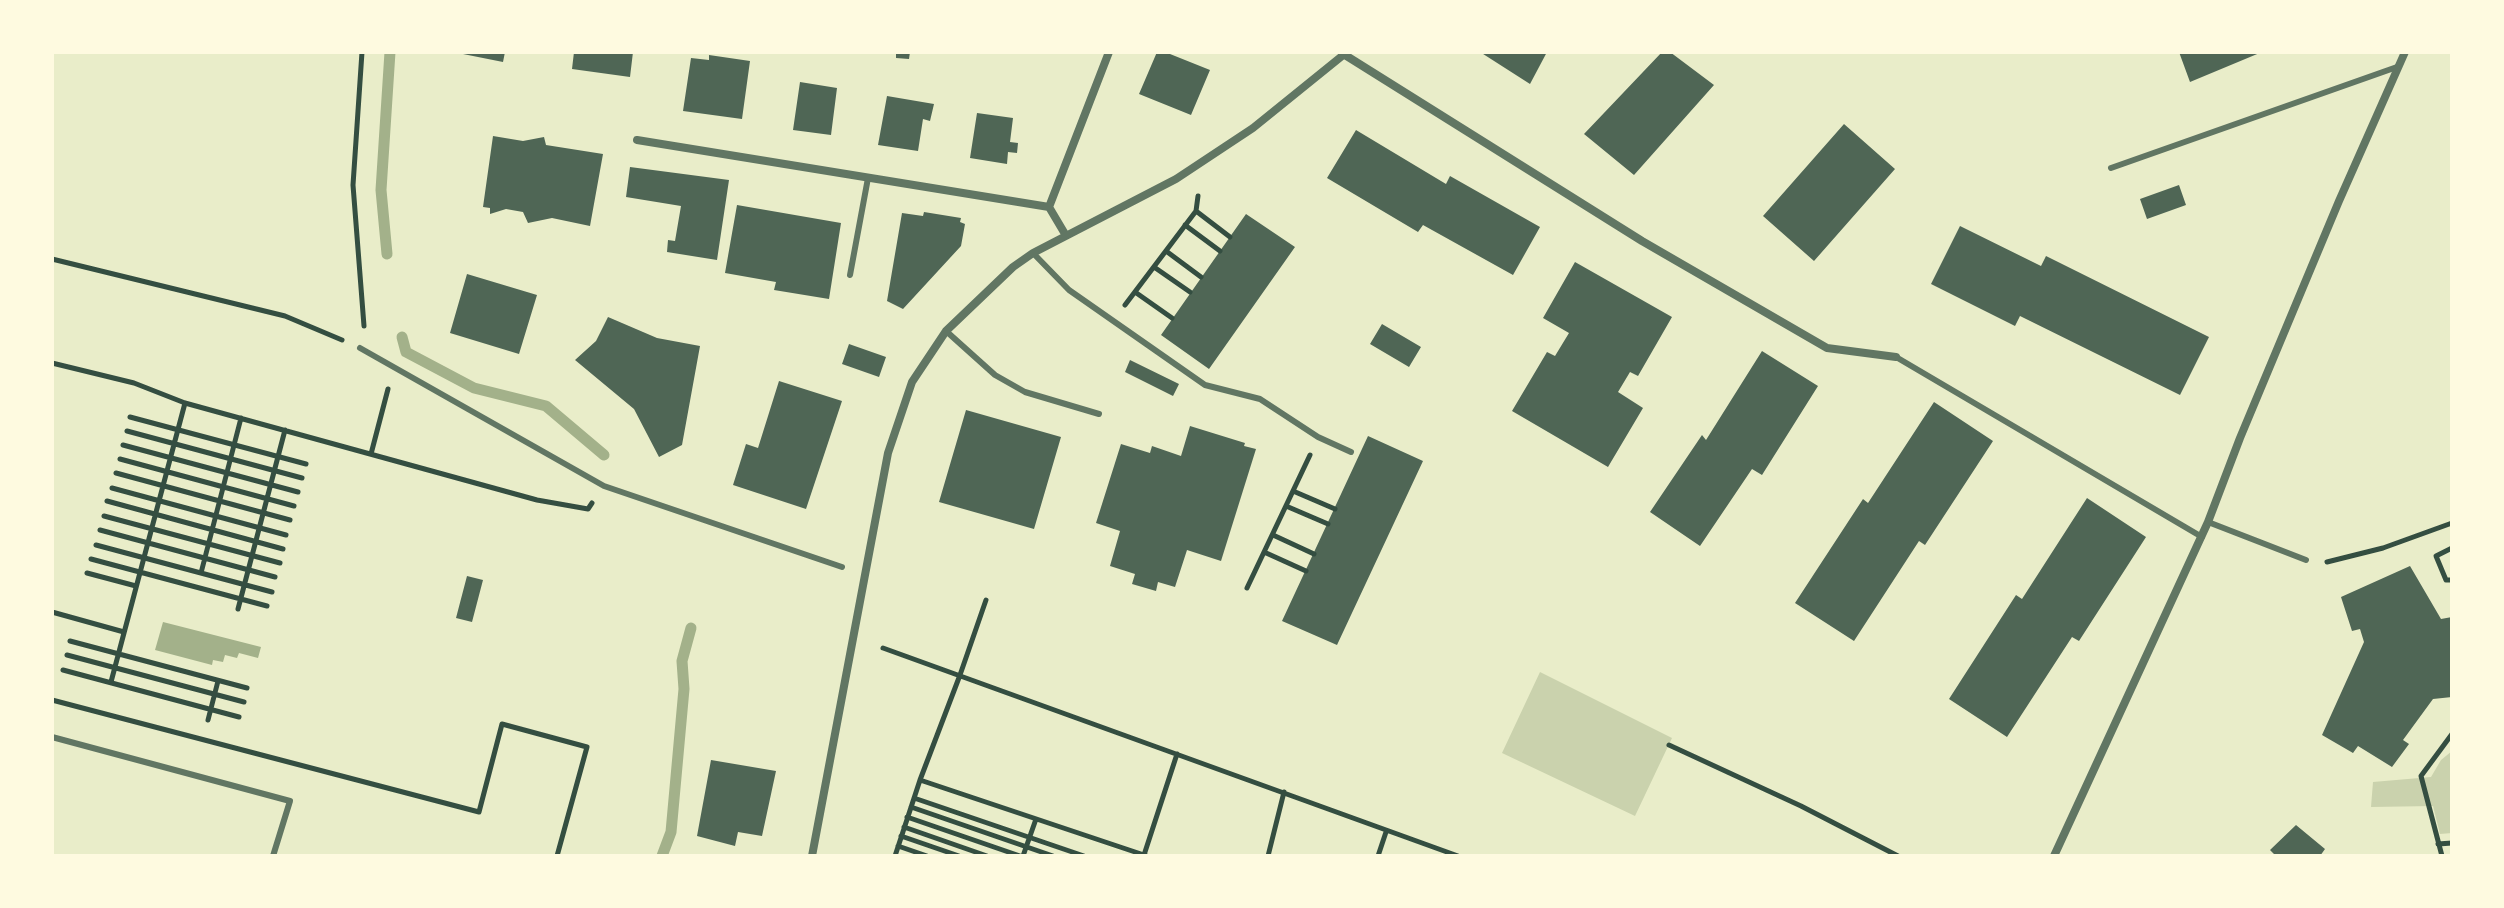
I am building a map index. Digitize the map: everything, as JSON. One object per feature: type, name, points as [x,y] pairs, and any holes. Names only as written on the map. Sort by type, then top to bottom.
[{"type":"street","points":[[1049,207],[1109,52]]},
{"type":"street","points":[[2054,856],[2202,537],[2240,438],[2405,52]]},
{"type":"street","points":[[812,856],[888,453],[912,382],[946,331],[1013,267],[1065,234],[1176,179],[1253,128],[1346,53],[1642,241],[1827,348],[1896,357]]},
{"type":"street","points":[[637,140],[1049,207]]},
{"type":"street","points":[[1049,207],[1065,234]]},
{"type":"lane","points":[[2111,168],[2397,67]]},
{"type":"lane","points":[[850,275],[868,178]]},
{"type":"lane","points":[[1033,253],[1069,290],[1205,385],[1260,399],[1318,437],[1351,452]]},
{"type":"lane","points":[[946,331],[995,375],[1025,392],[1099,414]]},
{"type":"lane","points":[[360,348],[604,486],[842,567]]},
{"type":"lane","points":[[1896,357],[2202,537]]},
{"type":"lane","points":[[2208,522],[2306,560]]},
{"type":"lane","points":[[52,737],[290,801],[273,856]]},
{"type":"path","points":[[52,259],[285,316],[360,348],[365,334],[353,185],[362,52]]},
{"type":"path","points":[[1112,322],[1196,211],[1198,196]]},
{"type":"path","points":[[1196,211],[1230,237]]},
{"type":"path","points":[[1185,225],[1220,251]]},
{"type":"path","points":[[1166,251],[1201,277]]},
{"type":"path","points":[[1154,267],[1190,292]]},
{"type":"path","points":[[1135,292],[1172,318]]},
{"type":"path","points":[[52,363],[134,383],[185,403],[537,500],[588,509],[604,486]]},
{"type":"path","points":[[371,454],[385,394],[398,371]]},
{"type":"path","points":[[111,682],[185,403]]},
{"type":"path","points":[[130,417],[306,464]]},
{"type":"path","points":[[201,573],[241,418]]},
{"type":"path","points":[[238,609],[285,430]]},
{"type":"path","points":[[127,431],[302,478]]},
{"type":"path","points":[[123,445],[298,492]]},
{"type":"path","points":[[120,459],[294,506]]},
{"type":"path","points":[[1247,588],[1306,462]]},
{"type":"path","points":[[116,473],[290,520]]},
{"type":"path","points":[[112,488],[286,535]]},
{"type":"path","points":[[1293,491],[1335,509]]},
{"type":"path","points":[[107,501],[283,549]]},
{"type":"path","points":[[1286,506],[1328,524]]},
{"type":"path","points":[[104,516],[280,563]]},
{"type":"path","points":[[2306,560],[2327,562],[2346,558],[2452,523]]},
{"type":"path","points":[[100,530],[275,577]]},
{"type":"path","points":[[1273,535],[1314,554]]},
{"type":"path","points":[[96,545],[272,592]]},
{"type":"path","points":[[2452,548],[2436,556],[2446,580],[2452,580]]},
{"type":"path","points":[[1264,552],[1306,571]]},
{"type":"path","points":[[91,559],[267,606]]},
{"type":"path","points":[[87,573],[136,586]]},
{"type":"path","points":[[895,856],[986,600]]},
{"type":"path","points":[[52,612],[124,632]]},
{"type":"path","points":[[70,641],[247,688]]},
{"type":"path","points":[[883,648],[1458,856]]},
{"type":"path","points":[[67,655],[244,702]]},
{"type":"path","points":[[63,670],[239,717]]},
{"type":"path","points":[[208,720],[218,681]]},
{"type":"path","points":[[52,700],[479,812],[502,724],[587,747],[557,856]]},
{"type":"path","points":[[2442,856],[2421,776],[2452,734]]},
{"type":"path","points":[[1669,745],[1801,806],[1898,856]]},
{"type":"path","points":[[920,780],[1144,856],[1177,754]]},
{"type":"path","points":[[1268,856],[1284,792]]},
{"type":"path","points":[[914,798],[1084,856]]},
{"type":"path","points":[[911,807],[1053,856]]},
{"type":"path","points":[[907,817],[1022,856],[1036,819]]},
{"type":"path","points":[[904,827],[987,856]]},
{"type":"path","points":[[1378,856],[1386,832]]},
{"type":"path","points":[[901,836],[959,856]]},
{"type":"path","points":[[2438,844],[2452,843]]},
{"type":"path","points":[[898,846],[927,856]]},
{"type":"shaded area","points":[[163,622],[261,647],[258,658],[239,653],[237,658],[225,655],[223,662],[213,660],[212,665],[155,650]]},
{"type":"shaded area","points":[[1540,672],[1672,738],[1635,816],[1502,753]]},
{"type":"shaded area","points":[[2452,751],[2452,833],[2440,834],[2433,806],[2371,807],[2373,782],[2431,777],[2441,760]]},
{"type":"building","points":[[453,52],[505,52],[503,62]]},
{"type":"building","points":[[574,52],[633,52],[630,77],[572,69]]},
{"type":"building","points":[[896,52],[910,52],[909,59],[896,58]]},
{"type":"building","points":[[1157,52],[1165,52],[1210,70],[1191,115],[1139,94]]},
{"type":"building","points":[[1480,52],[1547,52],[1530,84]]},
{"type":"building","points":[[1662,52],[1670,52],[1714,85],[1634,175],[1584,134]]},
{"type":"building","points":[[2179,52],[2262,52],[2190,82]]},
{"type":"building","points":[[709,55],[750,61],[742,119],[683,111],[691,58],[709,60]]},
{"type":"building","points":[[800,82],[837,88],[831,135],[793,130]]},
{"type":"building","points":[[887,96],[934,104],[930,121],[923,119],[918,151],[878,145]]},
{"type":"building","points":[[977,113],[1013,118],[1010,142],[1018,143],[1017,153],[1008,152],[1007,164],[970,158]]},
{"type":"building","points":[[1844,124],[1895,169],[1814,261],[1763,216]]},
{"type":"building","points":[[1356,130],[1446,184],[1450,176],[1540,227],[1513,275],[1423,225],[1418,232],[1327,178]]},
{"type":"building","points":[[493,136],[523,141],[544,137],[546,145],[603,154],[590,226],[552,218],[528,223],[523,212],[506,209],[490,214],[490,208],[483,207]]},
{"type":"building","points":[[630,167],[729,180],[717,260],[667,252],[668,240],[675,241],[681,206],[626,197]]},
{"type":"building","points":[[2179,185],[2186,205],[2147,219],[2140,199]]},
{"type":"building","points":[[737,205],[841,223],[829,299],[774,290],[776,282],[725,273]]},
{"type":"building","points":[[924,212],[961,218],[960,222],[965,224],[961,246],[903,309],[887,301],[902,213],[923,216]]},
{"type":"building","points":[[1246,214],[1295,247],[1209,369],[1161,335]]},
{"type":"building","points":[[1960,226],[2041,266],[2046,256],[2209,337],[2180,395],[2020,316],[2015,326],[1931,284]]},
{"type":"building","points":[[1575,262],[1672,317],[1638,376],[1630,372],[1618,392],[1643,408],[1608,467],[1512,411],[1547,352],[1555,356],[1569,333],[1543,318]]},
{"type":"building","points":[[467,274],[537,295],[519,354],[450,333]]},
{"type":"building","points":[[608,317],[657,338],[700,346],[682,445],[659,457],[634,409],[575,360],[596,341]]},
{"type":"building","points":[[1382,324],[1421,347],[1409,367],[1370,344]]},
{"type":"building","points":[[849,344],[886,357],[879,377],[842,364]]},
{"type":"building","points":[[1762,351],[1818,386],[1762,475],[1752,469],[1700,546],[1650,512],[1702,435],[1706,440]]},
{"type":"building","points":[[1130,360],[1179,384],[1173,396],[1125,372]]},
{"type":"building","points":[[779,381],[842,401],[806,509],[733,485],[746,444],[758,448]]},
{"type":"building","points":[[1934,402],[1993,441],[1925,545],[1919,541],[1854,641],[1795,603],[1863,499],[1868,503]]},
{"type":"building","points":[[966,410],[1061,437],[1034,529],[939,502]]},
{"type":"building","points":[[1190,426],[1256,449],[1221,561],[1187,550],[1175,587],[1158,582],[1156,591],[1132,584],[1135,574],[1110,566],[1120,531],[1096,523],[1121,444],[1150,453],[1152,446],[1181,456]]},
{"type":"building","points":[[1368,436],[1423,461],[1337,645],[1282,621]]},
{"type":"building","points":[[2087,498],[2146,537],[2079,641],[2072,637],[2007,737],[1949,699],[2016,595],[2022,599]]},
{"type":"building","points":[[2410,566],[2441,619],[2452,617],[2452,697],[2433,699],[2403,740],[2409,744],[2392,767],[2358,746],[2353,753],[2322,735],[2364,642],[2360,629],[2352,631],[2341,597]]},
{"type":"building","points":[[467,576],[483,580],[472,622],[456,618]]},
{"type":"building","points":[[711,760],[776,771],[762,836],[738,832],[735,846],[697,836]]},
{"type":"building","points":[[2296,825],[2325,849],[2320,856],[2276,856],[2270,850]]},
{"type":"waterway","points":[[387,254],[381,190],[390,52]]},
{"type":"waterway","points":[[402,337],[406,352],[474,388],[546,406],[604,455]]},
{"type":"waterway","points":[[662,856],[671,832],[684,689],[682,661],[691,628]]}]
